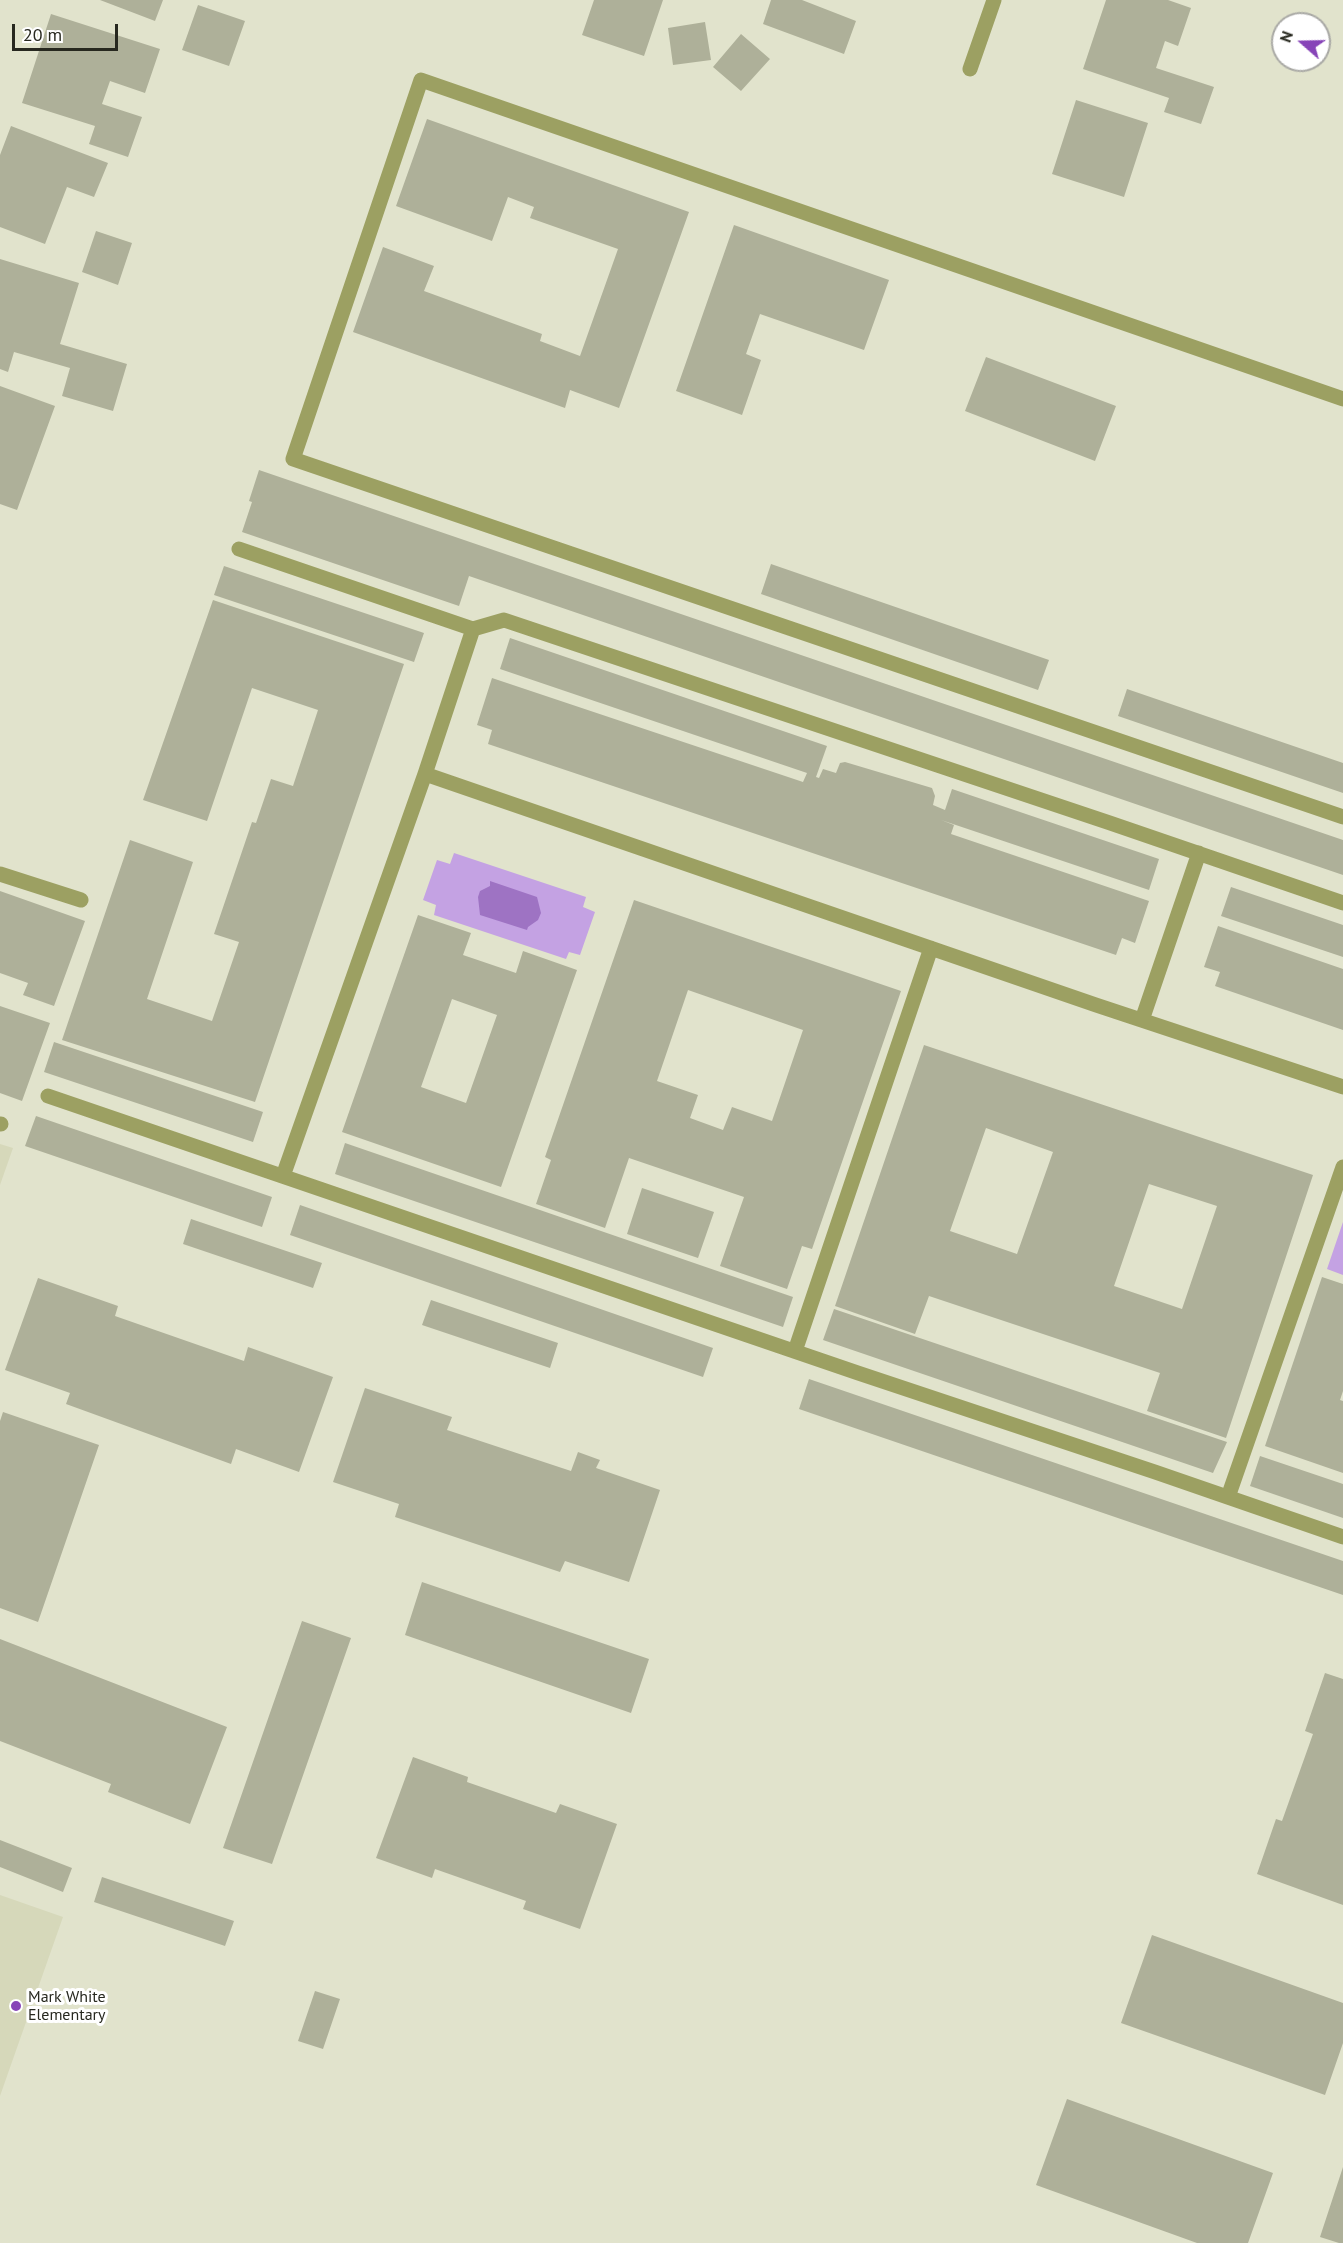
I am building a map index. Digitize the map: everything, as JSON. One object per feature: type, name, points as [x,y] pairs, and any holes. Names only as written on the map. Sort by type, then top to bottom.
[{"type":"street","points":[[970,69],[994,0]]},
{"type":"street","points":[[1343,399],[421,80],[293,459],[1343,816]]},
{"type":"street","points":[[239,549],[473,629],[504,620],[1343,903]]},
{"type":"street","points":[[283,1176],[425,774],[473,629]]},
{"type":"street","points":[[425,774],[1343,1087]]},
{"type":"street","points":[[1142,1020],[1199,853]]},
{"type":"street","points":[[0,874],[81,900]]},
{"type":"street","points":[[795,1351],[931,948]]},
{"type":"street","points":[[48,1096],[1343,1537]]},
{"type":"street","points":[[1228,1497],[1343,1167]]},
{"type":"shaded area","points":[[454,853],[586,897],[583,907],[595,912],[580,955],[569,952],[566,959],[434,915],[436,905],[423,900],[437,860],[450,864]]},
{"type":"shaded area","points":[[490,881],[537,897],[541,913],[538,920],[527,930],[480,915],[478,897],[480,891],[490,886]]},
{"type":"shaded area","points":[[0,1144],[13,1148],[0,1185]]},
{"type":"shaded area","points":[[1343,1222],[1343,1275],[1327,1269]]},
{"type":"shaded area","name":"Mark White Elementary","points":[[0,1895],[63,1917],[0,2096]]},
{"type":"building","points":[[100,0],[163,0],[155,21]]},
{"type":"building","points":[[594,0],[663,0],[644,56],[582,35]]},
{"type":"building","points":[[771,0],[802,0],[856,21],[844,54],[763,24]]},
{"type":"building","points":[[1106,0],[1168,0],[1191,8],[1178,46],[1165,41],[1156,68],[1214,87],[1201,124],[1164,112],[1169,98],[1083,69]]},
{"type":"building","points":[[198,5],[245,21],[229,66],[182,50]]},
{"type":"building","points":[[51,14],[160,49],[145,93],[110,81],[102,104],[142,117],[128,157],[89,144],[95,126],[22,103]]},
{"type":"building","points":[[705,22],[711,60],[673,65],[668,28]]},
{"type":"building","points":[[741,34],[770,59],[741,91],[713,67]]},
{"type":"building","points":[[1076,100],[1148,123],[1124,197],[1052,174]]},
{"type":"building","points":[[427,119],[689,212],[619,408],[570,390],[565,408],[353,332],[383,247],[434,266],[424,291],[542,334],[540,341],[580,356],[618,249],[530,218],[534,207],[508,197],[492,241],[396,206]]},
{"type":"building","points":[[11,126],[108,163],[94,197],[67,187],[45,244],[0,227],[0,155]]},
{"type":"building","points":[[734,225],[889,280],[864,350],[760,314],[746,354],[761,360],[742,415],[676,391]]},
{"type":"building","points":[[96,231],[132,243],[118,285],[82,272]]},
{"type":"building","points":[[0,259],[79,283],[60,344],[127,364],[113,411],[62,396],[70,368],[14,352],[8,372],[0,369]]},
{"type":"building","points":[[986,357],[1116,406],[1095,461],[965,411]]},
{"type":"building","points":[[0,386],[55,406],[17,510],[0,504]]},
{"type":"building","points":[[259,470],[1343,840],[1343,875],[469,576],[459,606],[242,532]]},
{"type":"building","points":[[771,564],[1049,660],[1038,690],[761,594]]},
{"type":"building","points":[[224,566],[424,633],[414,662],[214,595]]},
{"type":"building","points":[[213,600],[404,664],[255,1102],[62,1040],[130,840],[193,862],[147,999],[212,1021],[239,942],[214,934],[252,822],[256,823],[271,779],[293,786],[318,710],[252,688],[207,821],[143,800]]},
{"type":"building","points":[[510,638],[827,746],[816,777],[819,778],[823,769],[836,773],[840,763],[845,762],[932,788],[935,796],[933,805],[945,810],[952,789],[1159,859],[1149,890],[941,820],[954,825],[951,834],[1149,901],[1135,943],[1122,938],[1116,955],[488,744],[492,730],[477,725],[492,678],[803,782],[807,773],[500,669]]},
{"type":"building","points":[[1127,689],[1343,763],[1343,793],[1118,716]]},
{"type":"building","points":[[1231,887],[1343,925],[1343,957],[1221,916]]},
{"type":"building","points":[[0,891],[85,921],[54,1006],[23,995],[28,983],[0,973]]},
{"type":"building","points":[[634,900],[901,991],[812,1249],[802,1246],[787,1289],[720,1266],[744,1197],[629,1158],[605,1228],[536,1204],[551,1160],[545,1157]],"holes":[[[688,990],[803,1030],[772,1121],[732,1107],[723,1130],[690,1118],[698,1095],[657,1081]]]},
{"type":"building","points":[[418,915],[471,933],[463,955],[516,973],[523,951],[577,970],[501,1187],[342,1132]],"holes":[[[452,999],[497,1015],[466,1103],[421,1087]]]},
{"type":"building","points":[[1218,926],[1343,969],[1343,1030],[1215,986],[1220,972],[1204,967]]},
{"type":"building","points":[[0,1006],[50,1023],[22,1101],[0,1093]]},
{"type":"building","points":[[54,1042],[263,1112],[253,1142],[44,1072]]},
{"type":"building","points":[[924,1045],[1313,1175],[1226,1438],[1147,1411],[1160,1373],[929,1296],[915,1334],[835,1306]],"holes":[[[986,1128],[1053,1152],[1017,1254],[950,1231]],[[1149,1184],[1217,1206],[1182,1309],[1114,1286]]]},
{"type":"building","points":[[36,1116],[272,1197],[262,1227],[25,1146]]},
{"type":"building","points":[[345,1143],[793,1297],[783,1327],[335,1174]]},
{"type":"building","points":[[642,1188],[714,1212],[698,1258],[627,1234]]},
{"type":"building","points":[[300,1205],[713,1348],[703,1377],[290,1235]]},
{"type":"building","points":[[191,1219],[322,1263],[313,1288],[183,1244]]},
{"type":"building","points":[[1322,1277],[1343,1284],[1343,1391],[1340,1400],[1343,1401],[1343,1473],[1265,1446]]},
{"type":"building","points":[[38,1278],[118,1306],[115,1316],[244,1361],[248,1347],[333,1377],[299,1472],[236,1449],[231,1464],[66,1404],[70,1393],[5,1370]]},
{"type":"building","points":[[431,1300],[558,1343],[550,1368],[422,1325]]},
{"type":"building","points":[[834,1309],[1227,1442],[1213,1473],[823,1340]]},
{"type":"building","points":[[809,1379],[1343,1561],[1343,1595],[799,1409]]},
{"type":"building","points":[[365,1388],[452,1417],[447,1430],[571,1471],[578,1452],[600,1460],[596,1468],[660,1490],[629,1582],[565,1561],[560,1572],[395,1517],[399,1504],[333,1482]]},
{"type":"building","points":[[3,1412],[99,1445],[38,1622],[0,1608],[0,1421]]},
{"type":"building","points":[[1260,1456],[1343,1484],[1343,1518],[1250,1486]]},
{"type":"building","points":[[422,1582],[649,1659],[631,1713],[405,1635]]},
{"type":"building","points":[[302,1621],[351,1638],[272,1864],[223,1848]]},
{"type":"building","points":[[0,1639],[227,1727],[190,1824],[108,1792],[111,1784],[0,1741]]},
{"type":"building","points":[[1325,1673],[1343,1679],[1343,1905],[1257,1874],[1276,1819],[1282,1821],[1313,1734],[1305,1731]]},
{"type":"building","points":[[413,1757],[468,1777],[467,1782],[556,1813],[560,1804],[617,1824],[580,1929],[523,1909],[526,1901],[435,1869],[432,1878],[376,1858]]},
{"type":"building","points":[[0,1840],[72,1868],[63,1892],[0,1867]]},
{"type":"building","points":[[102,1877],[234,1921],[225,1946],[94,1902]]},
{"type":"building","points":[[1152,1935],[1343,2003],[1343,2043],[1325,2095],[1121,2023]]},
{"type":"building","points":[[315,1991],[340,1999],[323,2049],[298,2041]]},
{"type":"building","points":[[1067,2099],[1273,2173],[1248,2243],[1197,2243],[1036,2185]]},
{"type":"building","points":[[1343,2167],[1343,2243],[1339,2243],[1320,2237]]},
{"type":"place","name":"Mark White Elementary","points":[[16,2006]]}]
